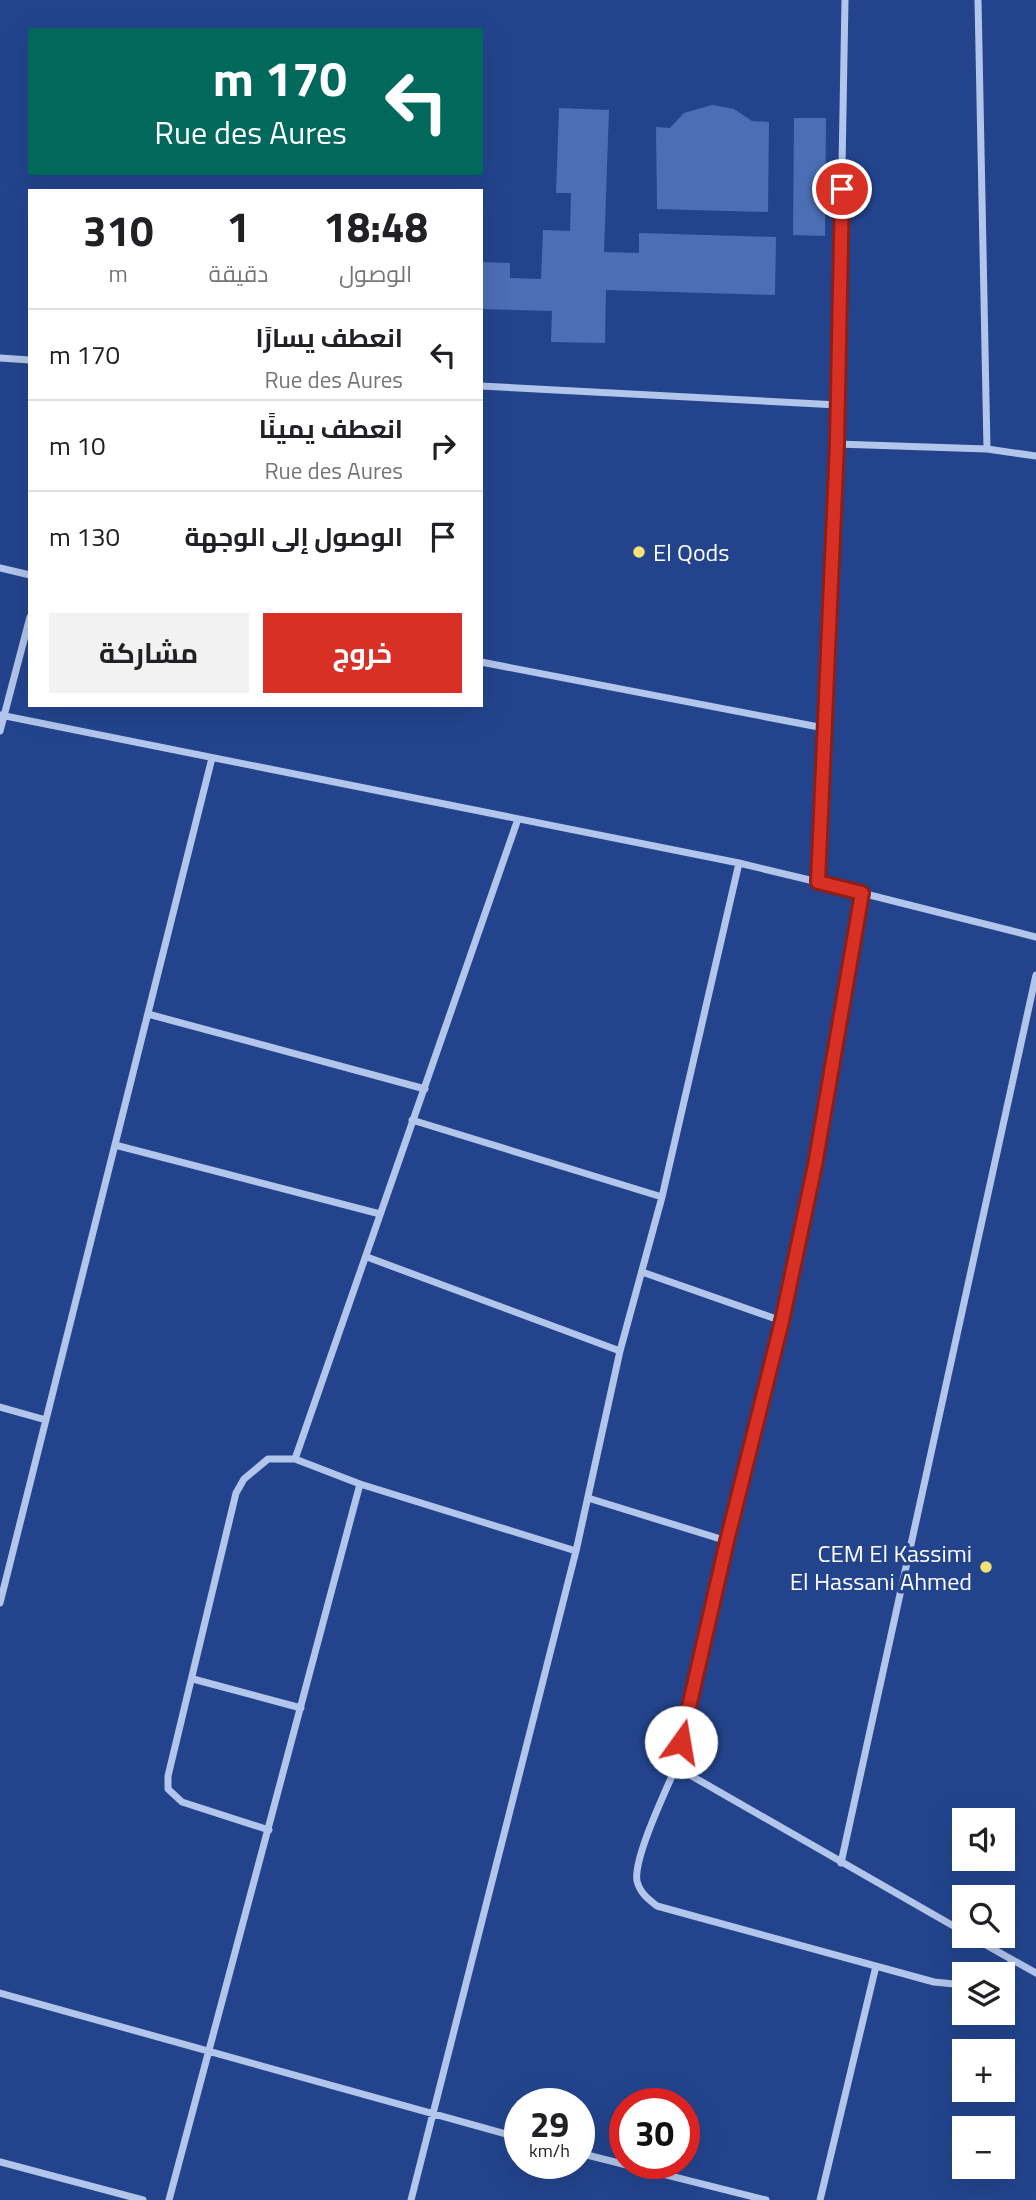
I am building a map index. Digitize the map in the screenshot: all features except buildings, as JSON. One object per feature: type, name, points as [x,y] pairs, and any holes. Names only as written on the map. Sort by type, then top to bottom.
[{"type":"street","points":[[818,882],[837,444],[845,0]]},
{"type":"street","points":[[978,0],[987,449]]},
{"type":"street","points":[[0,358],[28,360]]},
{"type":"street","points":[[483,386],[838,405]]},
{"type":"street","points":[[837,444],[987,449],[1036,456]]},
{"type":"street","points":[[0,568],[28,575]]},
{"type":"street","points":[[0,731],[2,715],[28,624]]},
{"type":"street","points":[[483,662],[824,728]]},
{"type":"street","points":[[2,715],[739,863],[1036,937]]},
{"type":"street","points":[[0,1603],[212,758]]},
{"type":"street","points":[[295,1459],[518,819]]},
{"type":"street","points":[[411,2200],[576,1551],[620,1351],[662,1197],[739,863]]},
{"type":"street","points":[[862,893],[817,1152],[782,1321],[727,1541],[676,1767],[639,1858],[636,1877],[639,1889],[657,1906],[934,1982],[952,1984]]},
{"type":"street","points":[[841,1863],[1036,975]]},
{"type":"street","points":[[148,1014],[425,1089]]},
{"type":"street","points":[[412,1120],[662,1197]]},
{"type":"street","points":[[115,1145],[380,1214]]},
{"type":"street","points":[[367,1258],[620,1351]]},
{"type":"street","points":[[642,1272],[782,1321]]},
{"type":"street","points":[[0,1407],[46,1420]]},
{"type":"street","points":[[269,1830],[182,1802],[169,1789],[168,1776],[236,1493],[244,1479],[268,1459],[295,1459],[360,1484],[576,1551]]},
{"type":"street","points":[[169,2200],[211,2054],[360,1484]]},
{"type":"street","points":[[588,1498],[727,1541]]},
{"type":"street","points":[[193,1679],[301,1708]]},
{"type":"street","points":[[676,1767],[952,1925]]},
{"type":"street","points":[[991,1948],[1036,1973]]},
{"type":"street","points":[[820,2200],[876,1966]]},
{"type":"street","points":[[0,1993],[434,2117],[504,2134]]},
{"type":"street","points":[[595,2157],[766,2200]]},
{"type":"street","points":[[0,2162],[143,2200]]},
{"type":"place","name":"El Qods","points":[[639,552]]},
{"type":"place","name":"CEM El Kassimi El Hassani Ahmed","points":[[986,1567]]},
{"type":"route","points":[[681,1742],[727,1541],[782,1321],[815,1165],[862,893],[818,882],[837,444],[842,189]]}]
